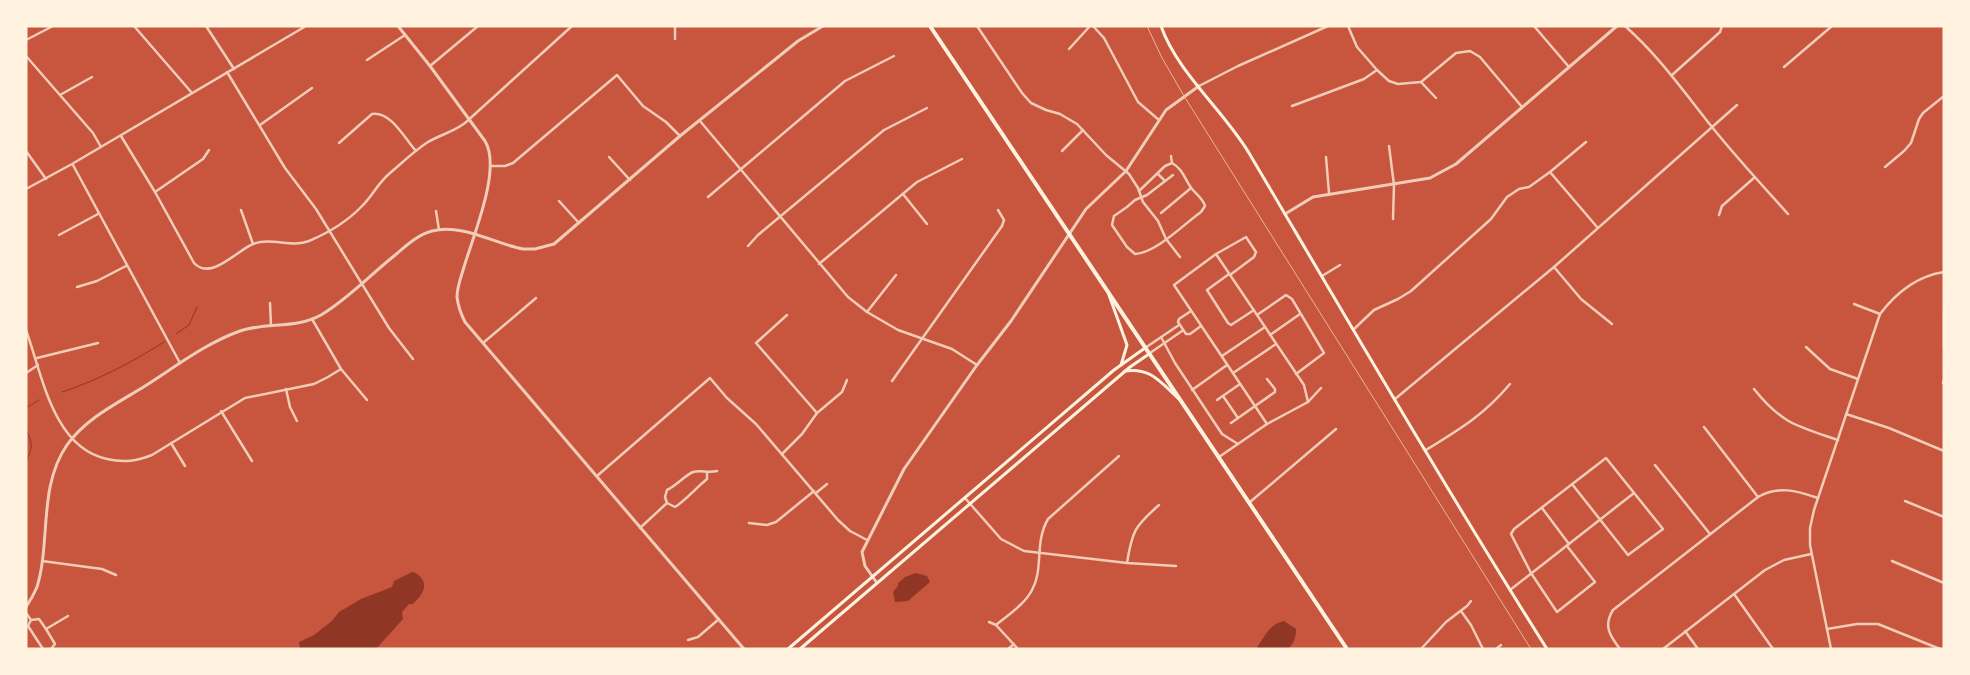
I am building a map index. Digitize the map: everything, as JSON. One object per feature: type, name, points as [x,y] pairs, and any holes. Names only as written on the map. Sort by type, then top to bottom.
[{"type":"main road","points":[[930,26],[1347,649]]},
{"type":"main road","points":[[1161,26],[1179,61],[1238,135],[1547,649]]},
{"type":"main road","points":[[1109,295],[1127,345],[1121,366]]},
{"type":"main road","points":[[788,649],[964,498],[1145,348]]},
{"type":"main road","points":[[800,649],[1125,371],[1149,354]]},
{"type":"main road","points":[[1125,371],[1142,370],[1149,372],[1181,401]]},
{"type":"street","points":[[26,40],[53,26]]},
{"type":"street","points":[[134,26],[192,93]]},
{"type":"street","points":[[206,26],[234,68]]},
{"type":"street","points":[[26,189],[121,136],[306,26]]},
{"type":"street","points":[[398,26],[487,144],[491,166],[487,192],[459,284],[458,297],[463,318],[482,344],[744,649]]},
{"type":"street","points":[[430,66],[478,26]]},
{"type":"street","points":[[121,136],[189,254],[198,267],[206,270],[253,244],[262,242],[308,242],[329,230],[362,206],[385,177],[416,151],[430,141],[456,129],[469,119],[572,26]]},
{"type":"street","points":[[675,26],[675,39]]},
{"type":"street","points":[[26,608],[37,586],[42,561],[52,475],[57,462],[72,439],[92,420],[180,363],[220,340],[241,331],[298,323],[312,319],[329,310],[418,237],[439,230],[455,230],[513,247],[535,249],[554,244],[680,136],[700,122],[798,41],[823,26]]},
{"type":"street","points":[[977,26],[1022,94],[1031,103],[1072,120],[1106,155],[1126,171],[1158,221],[1166,239],[1180,257]]},
{"type":"street","points":[[1069,50],[1091,26],[1104,38],[1138,102],[1159,120]]},
{"type":"street","points":[[877,583],[865,566],[862,552],[904,469],[977,365],[1011,321],[1086,210],[1126,171],[1159,120],[1171,106],[1199,86],[1238,66],[1328,26]]},
{"type":"street","points":[[1348,26],[1357,47],[1389,81],[1398,84],[1421,82],[1456,53],[1470,51],[1480,57],[1522,107]]},
{"type":"street","points":[[1534,26],[1569,67]]},
{"type":"street","points":[[1285,214],[1313,197],[1430,178],[1442,173],[1456,164],[1617,26]]},
{"type":"street","points":[[1624,26],[1640,40],[1672,75],[1712,128],[1788,214]]},
{"type":"street","points":[[1672,75],[1720,32],[1722,26]]},
{"type":"street","points":[[1784,67],[1832,26]]},
{"type":"street","points":[[367,60],[405,35]]},
{"type":"street","points":[[26,56],[93,133],[101,147]]},
{"type":"street","points":[[708,197],[845,81],[894,56]]},
{"type":"street","points":[[1292,106],[1364,80],[1377,70]]},
{"type":"street","points":[[227,72],[285,168],[316,209],[389,328],[413,359]]},
{"type":"street","points":[[491,166],[504,166],[513,163],[617,75],[643,106],[666,122],[680,136]]},
{"type":"street","points":[[60,95],[92,77]]},
{"type":"street","points":[[1421,82],[1436,98]]},
{"type":"street","points":[[260,125],[312,88]]},
{"type":"street","points":[[1885,167],[1911,143],[1918,119],[1944,96]]},
{"type":"street","points":[[1395,399],[1554,267],[1737,105]]},
{"type":"street","points":[[748,246],[758,234],[884,130],[928,108]]},
{"type":"street","points":[[339,143],[372,114],[379,113],[386,116],[416,151]]},
{"type":"street","points":[[700,122],[848,297],[867,312],[898,330],[952,349],[977,365]]},
{"type":"street","points":[[1062,151],[1083,130]]},
{"type":"street","points":[[1354,329],[1374,310],[1411,291],[1491,219],[1506,197],[1519,189],[1529,187],[1586,142]]},
{"type":"street","points":[[1390,146],[1394,184],[1393,219]]},
{"type":"street","points":[[155,192],[203,159],[209,150]]},
{"type":"street","points":[[26,151],[46,179]]},
{"type":"street","points":[[1171,156],[1172,163],[1178,167],[1191,188],[1204,201],[1204,209],[1166,239],[1142,254],[1135,254],[1126,247],[1112,225],[1114,216],[1172,175]]},
{"type":"street","points":[[609,157],[630,180]]},
{"type":"street","points":[[1326,158],[1329,193]]},
{"type":"street","points":[[819,264],[917,182],[962,159]]},
{"type":"street","points":[[1139,191],[1165,166],[1172,163]]},
{"type":"street","points":[[72,164],[180,363]]},
{"type":"street","points":[[1550,172],[1597,227]]},
{"type":"street","points":[[1158,174],[1165,181]]},
{"type":"street","points":[[1719,215],[1722,206],[1755,176]]},
{"type":"street","points":[[1161,213],[1191,188]]},
{"type":"street","points":[[902,194],[927,224]]},
{"type":"street","points":[[559,201],[579,223]]},
{"type":"street","points":[[241,210],[253,244]]},
{"type":"street","points":[[892,382],[1002,226],[1004,220],[998,210]]},
{"type":"street","points":[[436,211],[439,230]]},
{"type":"street","points":[[59,235],[98,214]]},
{"type":"street","points":[[1254,310],[1231,325],[1207,290],[1254,258],[1256,252],[1246,237],[1216,254],[1174,284],[1268,424]]},
{"type":"street","points":[[1216,254],[1304,385],[1308,402]]},
{"type":"street","points":[[1322,276],[1340,264]]},
{"type":"street","points":[[77,287],[126,266]]},
{"type":"street","points":[[1554,267],[1581,299],[1612,324]]},
{"type":"street","points":[[1831,649],[1811,554],[1810,528],[1818,498],[1880,314],[1895,296],[1910,285],[1929,276],[1944,272]]},
{"type":"street","points":[[867,312],[896,275]]},
{"type":"street","points":[[1257,315],[1286,295],[1290,297],[1324,353],[1296,374]]},
{"type":"street","points":[[482,344],[536,298]]},
{"type":"street","points":[[270,304],[271,326]]},
{"type":"street","points":[[1854,304],[1880,314]]},
{"type":"street","points":[[1191,311],[1179,319],[1179,325],[1186,334],[1190,334],[1201,326]]},
{"type":"street","points":[[1270,335],[1300,314]]},
{"type":"street","points":[[1944,314],[1944,347]]},
{"type":"street","points":[[787,315],[756,343],[818,413]]},
{"type":"street","points":[[312,319],[341,368],[367,400]]},
{"type":"street","points":[[1145,348],[1179,325]]},
{"type":"street","points":[[1222,356],[1264,327]]},
{"type":"street","points":[[26,330],[59,422],[72,439],[90,453],[101,458],[121,462],[139,460],[152,455],[245,398],[314,384],[341,368]]},
{"type":"street","points":[[1149,354],[1183,331]]},
{"type":"street","points":[[1161,337],[1174,363],[1222,434],[1238,444]]},
{"type":"street","points":[[36,358],[98,343]]},
{"type":"street","points":[[1233,374],[1276,344]]},
{"type":"street","points":[[1806,347],[1830,369],[1858,379]]},
{"type":"street","points":[[26,373],[38,365]]},
{"type":"street","points":[[1192,390],[1227,365]]},
{"type":"street","points":[[597,476],[710,378],[726,398],[756,424],[843,525],[867,540]]},
{"type":"street","points":[[1231,423],[1275,392],[1275,389],[1267,379]]},
{"type":"street","points":[[782,454],[802,434],[818,413],[842,392],[847,380]]},
{"type":"street","points":[[1217,400],[1240,384]]},
{"type":"street","points":[[1426,450],[1480,414],[1510,384]]},
{"type":"street","points":[[1219,457],[1268,424],[1308,402],[1321,388]]},
{"type":"street","points":[[1754,389],[1771,409],[1788,422],[1838,440]]},
{"type":"street","points":[[286,390],[290,406],[297,421]]},
{"type":"street","points":[[1223,396],[1238,418]]},
{"type":"street","points":[[221,411],[252,461]]},
{"type":"street","points":[[1846,414],[1889,428],[1944,451]]},
{"type":"street","points":[[1704,427],[1758,497]]},
{"type":"street","points":[[1250,502],[1336,428]]},
{"type":"street","points":[[171,443],[186,466]]},
{"type":"street","points":[[996,625],[1020,604],[1032,590],[1037,574],[1042,529],[1048,519],[1119,456]]},
{"type":"street","points":[[1542,508],[1595,582],[1557,612],[1515,544],[1512,532],[1542,508],[1572,484],[1606,458],[1663,529],[1628,555],[1572,484]]},
{"type":"street","points":[[1655,465],[1710,534]]},
{"type":"street","points":[[707,473],[707,479],[687,496],[682,504],[675,506],[668,503],[665,497],[667,490],[676,486],[691,473],[716,471]]},
{"type":"street","points":[[750,523],[767,525],[776,522],[827,484]]},
{"type":"street","points":[[1620,649],[1610,634],[1608,624],[1615,608],[1758,497],[1771,491],[1785,489],[1799,491],[1818,498]]},
{"type":"street","points":[[1510,590],[1634,493]]},
{"type":"street","points":[[964,498],[1001,538],[1024,551],[1127,563],[1176,566]]},
{"type":"street","points":[[1905,501],[1944,517]]},
{"type":"street","points":[[640,528],[668,503]]},
{"type":"street","points":[[1127,563],[1130,539],[1139,522],[1159,505]]},
{"type":"street","points":[[1663,649],[1771,566],[1790,558],[1811,554]]},
{"type":"street","points":[[42,561],[102,569],[116,575]]},
{"type":"street","points":[[1892,561],[1944,584]]},
{"type":"street","points":[[1734,594],[1773,649]]},
{"type":"street","points":[[1420,649],[1446,622],[1471,601]]},
{"type":"street","points":[[1461,611],[1471,624],[1483,649]]},
{"type":"street","points":[[26,613],[31,620]]},
{"type":"street","points":[[46,629],[68,616]]},
{"type":"street","points":[[31,620],[39,619],[46,629],[55,644],[51,649]]},
{"type":"street","points":[[688,640],[698,637],[719,619]]},
{"type":"street","points":[[31,620],[28,626],[42,649]]},
{"type":"street","points":[[989,622],[996,625],[1018,649]]},
{"type":"street","points":[[1827,629],[1857,624],[1878,624],[1940,649]]},
{"type":"street","points":[[1685,632],[1698,649]]},
{"type":"street","points":[[1008,649],[1014,644]]},
{"type":"street","points":[[1496,649],[1501,645]]},
{"type":"shaded area","points":[[412,572],[418,574],[422,579],[424,589],[413,604],[409,604],[402,612],[403,619],[376,649],[300,649],[299,642],[314,635],[332,621],[339,612],[361,599],[392,587],[394,581]]},
{"type":"shaded area","points":[[916,573],[927,576],[930,582],[908,601],[895,602],[893,592],[898,583],[905,577]]},
{"type":"shaded area","points":[[1284,621],[1296,629],[1294,640],[1288,649],[1256,649],[1274,625]]},
{"type":"waterway","points":[[176,334],[189,325],[197,307]]},
{"type":"waterway","points":[[62,392],[115,370],[164,342]]},
{"type":"waterway","points":[[26,408],[39,400]]},
{"type":"waterway","points":[[26,429],[31,446],[26,462]]},
{"type":"railway","points":[[1147,26],[1162,58],[1184,96],[1531,649]]}]
